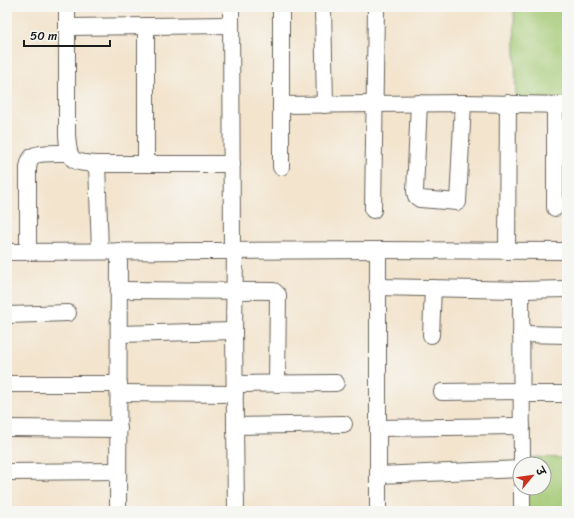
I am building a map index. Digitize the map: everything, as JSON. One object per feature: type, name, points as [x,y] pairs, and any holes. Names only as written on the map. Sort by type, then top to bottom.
[{"type":"street","points":[[67,7],[67,135],[69,153],[73,160],[80,163],[97,164],[232,164]]},
{"type":"street","points":[[231,7],[236,511]]},
{"type":"street","points":[[281,7],[281,167]]},
{"type":"street","points":[[323,7],[325,105]]},
{"type":"street","points":[[373,210],[376,7]]},
{"type":"street","points":[[67,27],[231,25]]},
{"type":"street","points":[[146,26],[146,164]]},
{"type":"street","points":[[281,105],[463,103],[561,105],[555,208]]},
{"type":"street","points":[[419,104],[416,196],[420,199],[458,202],[463,103]]},
{"type":"street","points":[[507,251],[508,103]]},
{"type":"street","points":[[28,251],[28,168],[30,160],[33,156],[39,154],[69,153]]},
{"type":"street","points":[[97,164],[100,252]]},
{"type":"street","points":[[7,252],[234,250],[567,251]]},
{"type":"street","points":[[378,250],[378,511]]},
{"type":"street","points":[[118,511],[119,251]]},
{"type":"street","points":[[378,287],[521,290],[567,289]]},
{"type":"street","points":[[431,335],[433,288]]},
{"type":"street","points":[[119,290],[274,291],[278,296],[277,384]]},
{"type":"street","points":[[521,290],[522,456]]},
{"type":"street","points":[[7,314],[68,313]]},
{"type":"street","points":[[119,334],[234,331]]},
{"type":"street","points":[[521,334],[567,335]]},
{"type":"street","points":[[7,384],[119,389],[235,389],[277,384],[336,383]]},
{"type":"street","points":[[442,392],[522,392],[567,394]]},
{"type":"street","points":[[235,426],[344,424]]},
{"type":"street","points":[[378,428],[522,426]]},
{"type":"street","points":[[7,428],[119,429]]},
{"type":"street","points":[[378,475],[512,469]]},
{"type":"street","points":[[7,472],[118,471]]},
{"type":"street","points":[[522,496],[522,511]]},
{"type":"green space","points":[[514,7],[567,7],[567,100],[516,100]]},
{"type":"green space","points":[[552,458],[567,458],[567,511],[526,511],[527,496],[552,496]]}]
